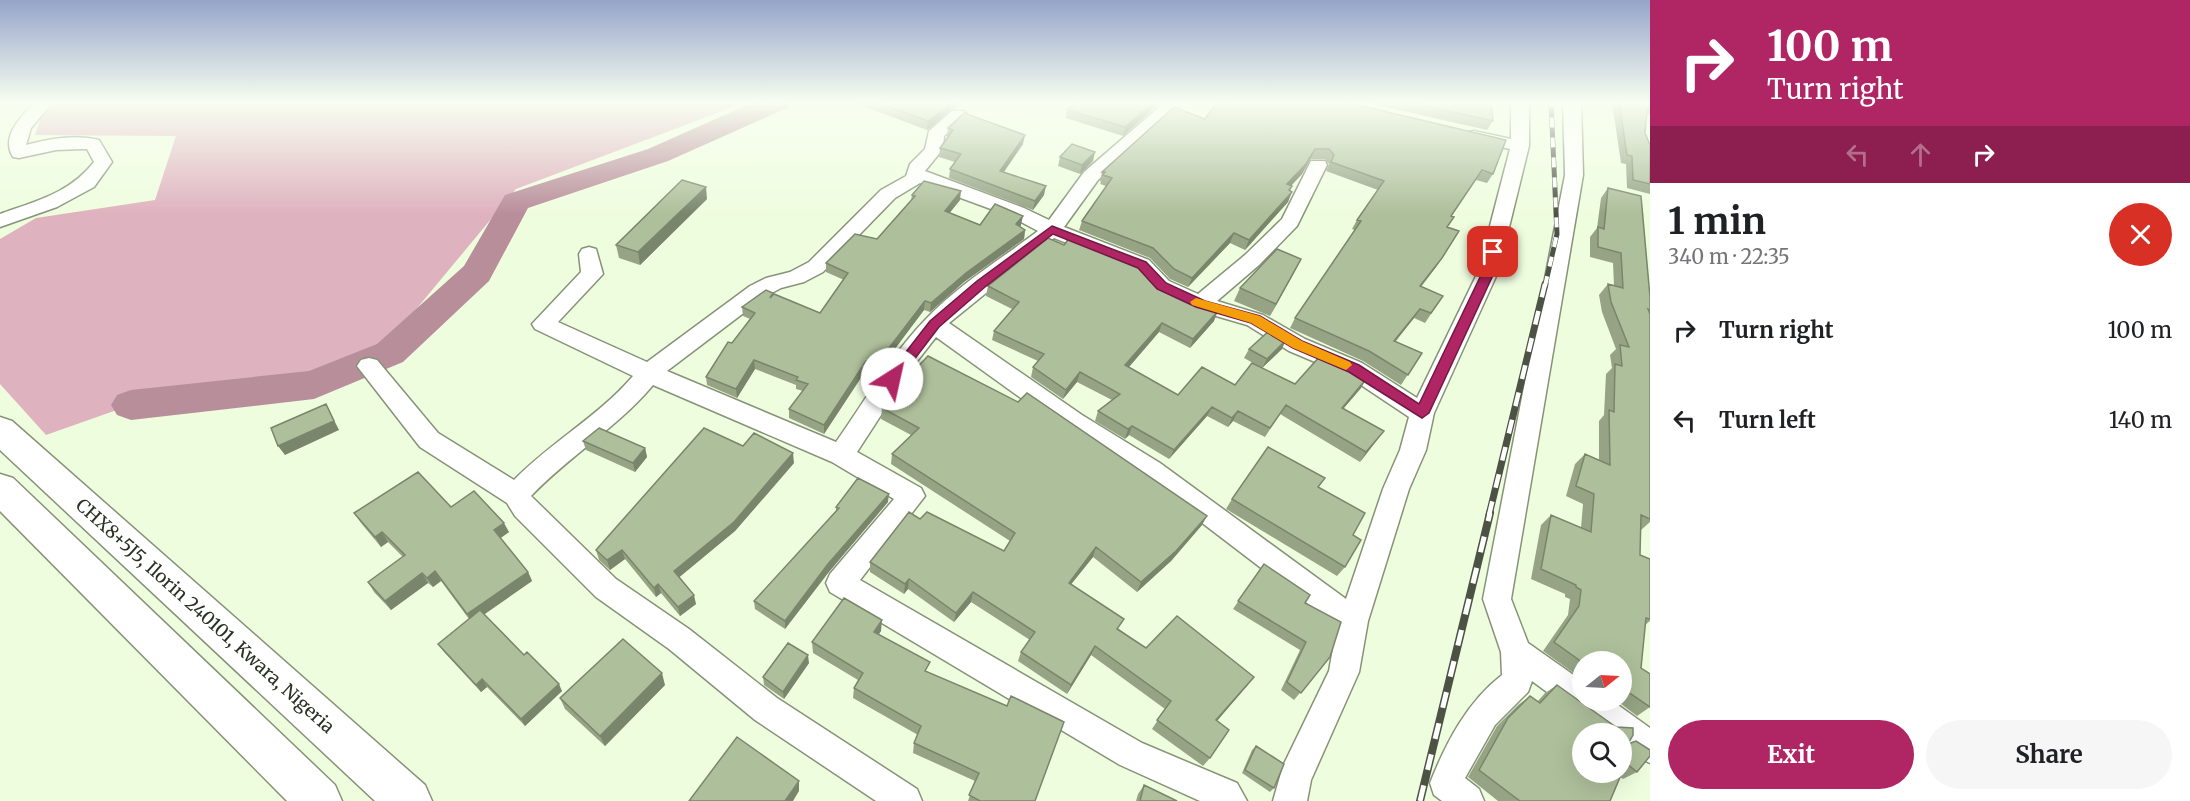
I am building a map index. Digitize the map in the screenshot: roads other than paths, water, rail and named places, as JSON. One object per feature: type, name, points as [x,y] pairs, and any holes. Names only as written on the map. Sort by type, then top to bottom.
[{"type":"main road","name":"CHX8+5J5, Ilorin 240101, Kwara, Nigeria","points":[[0,430],[409,801]]},
{"type":"main road","points":[[0,488],[319,801]]},
{"type":"street","points":[[0,221],[50,203],[87,183],[103,162],[93,144],[73,142],[48,144],[20,153],[17,149],[18,139]]},
{"type":"street","points":[[935,139],[936,145],[931,155],[916,166],[914,174],[1017,212],[1052,230],[1142,265],[1161,286],[1200,304],[1255,320],[1298,345],[1354,369],[1422,413]]},
{"type":"street","points":[[841,455],[903,363],[934,324],[981,284],[1052,230],[1090,176],[1132,139]]},
{"type":"street","points":[[1490,139],[1520,146]]},
{"type":"street","points":[[1290,801],[1295,778],[1344,672],[1353,621],[1396,489],[1413,450],[1422,413],[1488,273],[1520,139]]},
{"type":"street","points":[[1467,801],[1446,783],[1464,744],[1502,692],[1517,682],[1516,652],[1497,599],[1574,175],[1573,139]]},
{"type":"street","points":[[1200,304],[1252,260],[1290,222],[1318,165]]},
{"type":"street","points":[[516,495],[538,472],[629,397],[650,372],[758,291],[774,283],[797,277],[816,267],[881,201],[920,175]]},
{"type":"street","points":[[590,254],[592,274],[543,324],[681,388],[725,404],[841,455],[912,496],[840,583],[1131,754],[1225,795],[1230,801]]},
{"type":"street","points":[[934,324],[1073,422],[1151,470],[1353,621]]},
{"type":"street","points":[[369,366],[429,440],[516,495],[524,508],[606,588],[679,639],[766,709],[905,801]]},
{"type":"street","points":[[1516,652],[1650,747]]},
{"type":"waterway","points":[[131,405],[314,385],[390,353],[477,273],[516,202],[658,155],[693,139]]},
{"type":"railway","points":[[1545,286],[1557,234],[1553,139]]},
{"type":"railway","points":[[1489,515],[1545,284]]},
{"type":"railway","points":[[1420,801],[1490,513]]}]
